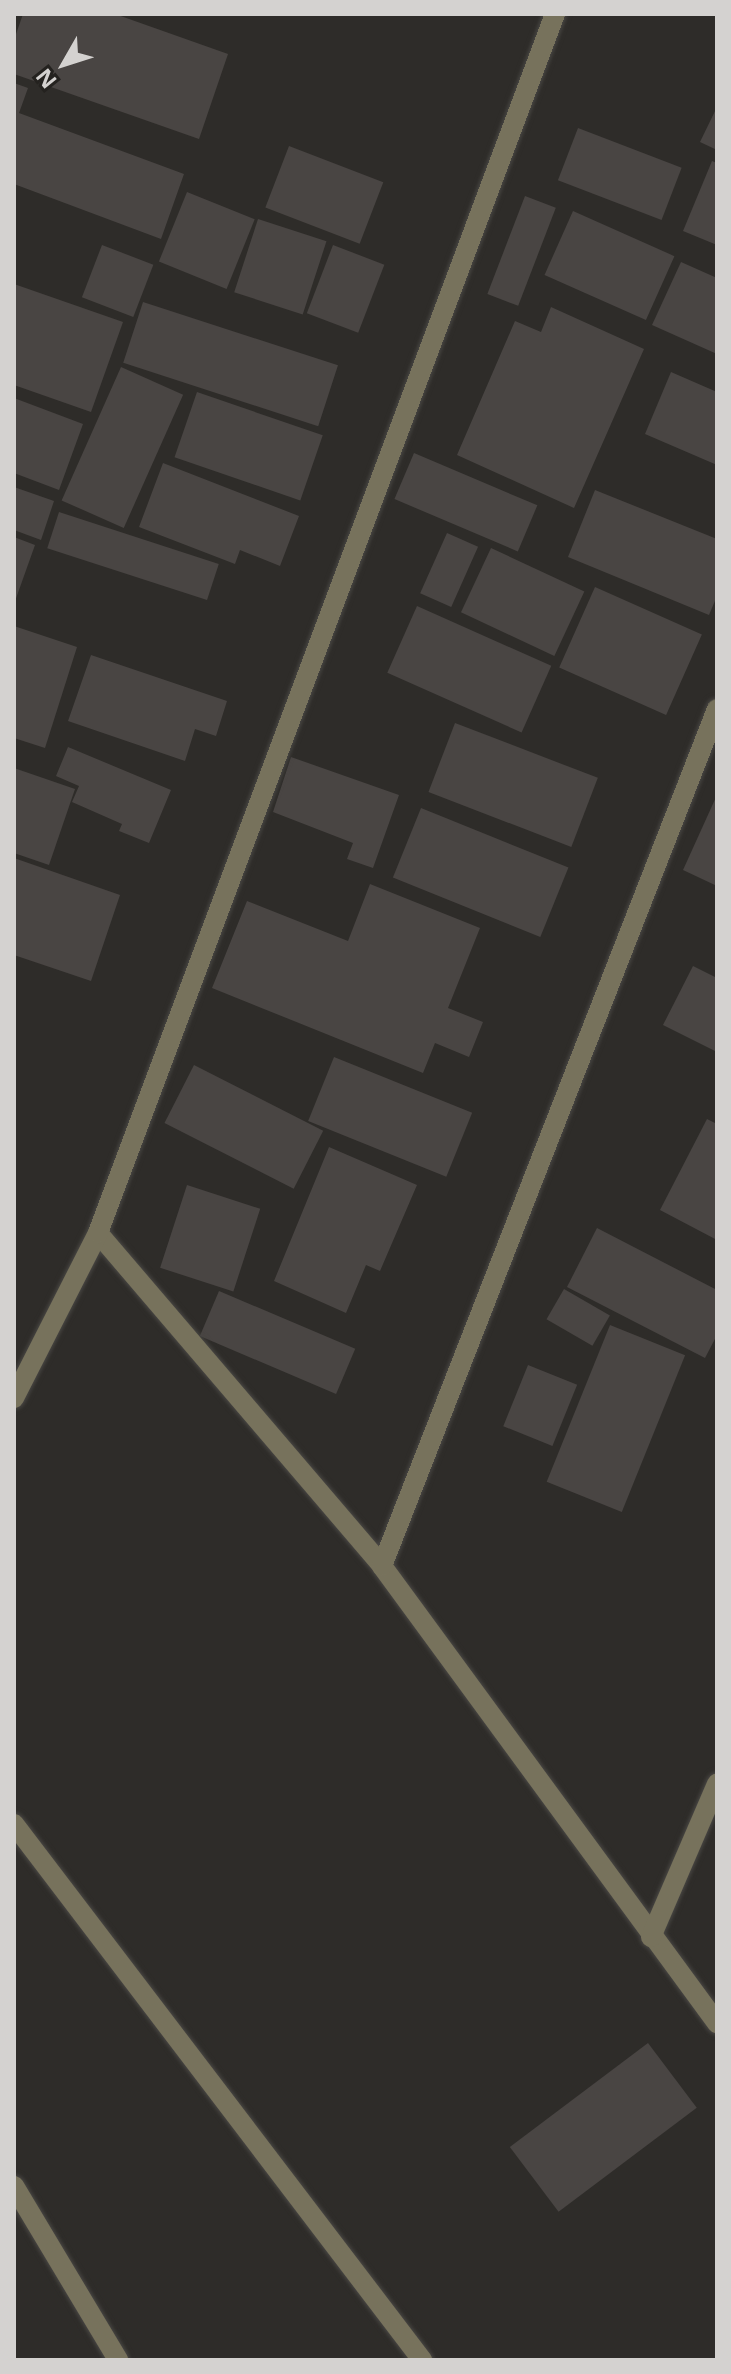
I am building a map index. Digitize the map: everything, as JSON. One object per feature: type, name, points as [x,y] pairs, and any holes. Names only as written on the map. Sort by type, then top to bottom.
[{"type":"street","points":[[14,1398],[98,1233],[555,14]]},
{"type":"street","points":[[382,1566],[717,709]]},
{"type":"street","points":[[98,1233],[382,1566],[717,2023]]},
{"type":"street","points":[[651,1937],[717,1784]]},
{"type":"street","points":[[14,1824],[422,2360]]},
{"type":"street","points":[[14,2186],[118,2360]]},
{"type":"building","points":[[23,14],[115,14],[228,54],[199,139],[14,74],[14,40]]},
{"type":"building","points":[[14,83],[28,88],[19,113],[184,174],[161,239],[14,184]]},
{"type":"building","points":[[717,107],[717,150],[700,142]]},
{"type":"building","points":[[578,128],[682,168],[662,220],[558,180]]},
{"type":"building","points":[[289,146],[383,182],[360,244],[265,208]]},
{"type":"building","points":[[712,161],[717,163],[717,245],[683,231]]},
{"type":"building","points":[[187,192],[255,219],[227,289],[159,262]]},
{"type":"building","points":[[525,196],[556,208],[518,306],[487,294]]},
{"type":"building","points":[[573,211],[674,256],[646,320],[545,275]]},
{"type":"building","points":[[258,219],[326,241],[303,314],[234,292]]},
{"type":"building","points":[[102,245],[153,265],[133,317],[82,297]]},
{"type":"building","points":[[333,245],[384,265],[358,333],[307,313]]},
{"type":"building","points":[[681,262],[717,278],[717,354],[652,325]]},
{"type":"building","points":[[14,284],[123,322],[91,412],[14,385]]},
{"type":"building","points":[[143,302],[338,365],[318,426],[123,363]]},
{"type":"building","points":[[551,307],[644,349],[574,508],[457,455],[515,321],[541,332]]},
{"type":"building","points":[[121,367],[183,395],[124,528],[62,500]]},
{"type":"building","points":[[671,372],[717,392],[717,465],[645,434]]},
{"type":"building","points":[[197,392],[323,435],[300,501],[175,457]]},
{"type":"building","points":[[14,398],[83,424],[59,490],[14,473]]},
{"type":"building","points":[[414,453],[537,505],[518,551],[394,499]]},
{"type":"building","points":[[163,463],[299,516],[280,566],[240,550],[235,564],[139,527]]},
{"type":"building","points":[[14,487],[54,501],[41,540],[14,530]]},
{"type":"building","points":[[595,490],[717,539],[717,596],[709,615],[568,557]]},
{"type":"building","points":[[59,512],[219,564],[207,600],[47,548]]},
{"type":"building","points":[[447,533],[478,547],[451,607],[420,593]]},
{"type":"building","points":[[14,537],[35,545],[14,604]]},
{"type":"building","points":[[491,548],[584,592],[554,656],[461,612]]},
{"type":"building","points":[[595,587],[702,635],[666,715],[559,667]]},
{"type":"building","points":[[417,606],[551,666],[522,732],[387,673]]},
{"type":"building","points":[[14,626],[77,647],[45,748],[14,738]]},
{"type":"building","points":[[91,655],[227,701],[216,736],[195,729],[185,761],[68,721]]},
{"type":"building","points":[[455,723],[598,778],[571,847],[428,792]]},
{"type":"building","points":[[68,747],[171,790],[149,843],[119,831],[122,824],[72,802],[79,786],[56,776]]},
{"type":"building","points":[[291,757],[399,795],[373,868],[347,859],[353,843],[273,812]]},
{"type":"building","points":[[14,768],[75,789],[49,865],[14,853]]},
{"type":"building","points":[[717,795],[717,886],[683,870]]},
{"type":"building","points":[[421,808],[568,868],[540,937],[393,878]]},
{"type":"building","points":[[14,858],[120,895],[91,981],[14,955]]},
{"type":"building","points":[[370,884],[480,928],[448,1008],[483,1022],[469,1057],[435,1043],[423,1073],[212,988],[247,901],[348,941]]},
{"type":"building","points":[[693,966],[717,978],[717,1052],[663,1025]]},
{"type":"building","points":[[334,1057],[472,1113],[446,1177],[308,1121]]},
{"type":"building","points":[[194,1065],[323,1131],[294,1189],[164,1123]]},
{"type":"building","points":[[707,1119],[717,1124],[717,1240],[660,1210]]},
{"type":"building","points":[[329,1147],[417,1185],[380,1271],[366,1265],[346,1313],[274,1281]]},
{"type":"building","points":[[187,1185],[260,1209],[233,1292],[160,1268]]},
{"type":"building","points":[[597,1228],[717,1290],[717,1335],[705,1358],[567,1287]]},
{"type":"building","points":[[564,1289],[610,1316],[592,1346],[546,1319]]},
{"type":"building","points":[[219,1291],[355,1349],[336,1394],[200,1336]]},
{"type":"building","points":[[610,1325],[685,1355],[622,1512],[547,1482]]},
{"type":"building","points":[[528,1365],[577,1385],[552,1446],[503,1426]]},
{"type":"building","points":[[648,2043],[697,2108],[559,2212],[510,2147]]}]
